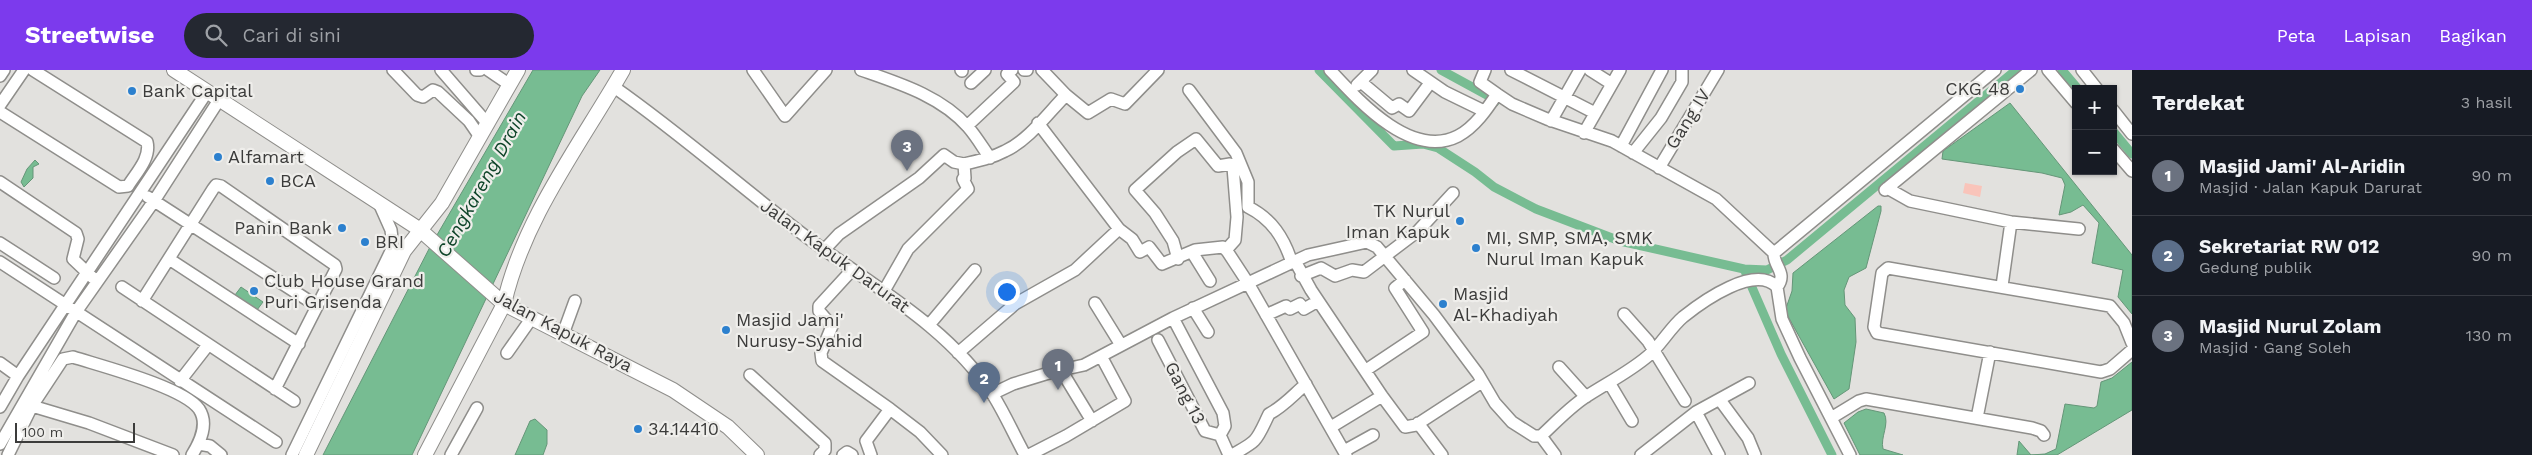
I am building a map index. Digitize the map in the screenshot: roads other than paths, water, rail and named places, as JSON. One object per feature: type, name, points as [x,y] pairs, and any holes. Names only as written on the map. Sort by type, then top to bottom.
[{"type":"main road","points":[[306,455],[404,251],[423,232],[442,203],[518,70]]},
{"type":"main road","points":[[424,455],[504,304],[510,277],[526,239],[560,176],[623,70]]},
{"type":"main road","name":"Jalan Kapuk Raya","points":[[184,73],[213,96],[423,232],[489,293],[504,304],[672,390],[728,426],[757,455]]},
{"type":"street","points":[[0,76],[4,70]]},
{"type":"street","points":[[0,105],[24,70]]},
{"type":"street","points":[[0,112],[119,187],[128,186],[146,158],[149,150],[147,142],[33,70]]},
{"type":"street","points":[[393,70],[417,95],[423,97],[433,90],[438,92],[469,121],[480,137]]},
{"type":"street","points":[[442,70],[488,124]]},
{"type":"street","points":[[488,70],[510,85]]},
{"type":"street","points":[[759,73],[786,116],[826,70]]},
{"type":"street","points":[[861,70],[898,82],[941,104],[967,126],[990,158]]},
{"type":"street","points":[[971,82],[985,70]]},
{"type":"street","points":[[967,126],[1014,82],[1007,74],[1012,70]]},
{"type":"street","points":[[1042,70],[1066,95],[1088,113],[1111,99],[1125,104],[1158,70]]},
{"type":"street","points":[[1330,70],[1350,92],[1387,123],[1408,136],[1440,140],[1458,136],[1475,123],[1492,101]]},
{"type":"street","points":[[1350,92],[1372,70]]},
{"type":"street","points":[[1412,70],[1430,83],[1492,101],[1512,104],[1551,121],[1621,146],[1716,199],[1777,260],[1781,279],[1778,287],[1782,319],[1831,418],[1846,454]]},
{"type":"street","points":[[1486,70],[1480,82],[1492,101]]},
{"type":"street","points":[[1511,70],[1595,112]]},
{"type":"street","points":[[1551,121],[1580,70]]},
{"type":"street","points":[[1590,70],[1612,84]]},
{"type":"street","points":[[1584,133],[1620,70]]},
{"type":"street","points":[[1621,146],[1662,70]]},
{"type":"street","points":[[1633,154],[1661,118],[1682,82],[1682,70]]},
{"type":"street","name":"Gang IV","points":[[1659,168],[1718,70]]},
{"type":"street","points":[[1777,260],[1995,70]]},
{"type":"street","points":[[2031,70],[1886,189],[1910,201],[2011,222],[2079,229]]},
{"type":"street","points":[[2048,70],[2072,98]]},
{"type":"street","points":[[2082,70],[2094,85]]},
{"type":"street","points":[[1361,82],[1392,108],[1398,104],[1400,105]]},
{"type":"street","points":[[1400,105],[1407,111],[1410,110],[1430,83]]},
{"type":"street","name":"Jalan Kapuk Darurat","points":[[614,86],[689,142],[824,250],[884,291],[929,325],[958,354],[992,394],[1027,455]]},
{"type":"street","points":[[1189,90],[1236,153],[1248,182],[1248,208],[1258,212],[1279,232],[1293,262],[1402,424],[1408,428],[1418,423],[1482,382]]},
{"type":"street","points":[[824,250],[839,234],[919,178],[944,155],[954,162],[964,164],[990,158],[1007,151],[1066,95]]},
{"type":"street","points":[[0,407],[18,376],[88,274],[141,192],[213,96]]},
{"type":"street","points":[[0,444],[76,312],[154,201],[213,96]]},
{"type":"street","points":[[1387,123],[1400,105]]},
{"type":"street","points":[[2117,115],[2132,134]]},
{"type":"street","points":[[1038,123],[1119,229],[1132,238],[1140,252],[1150,247],[1162,264],[1192,252],[1223,247],[1248,283],[1345,453],[1373,435]]},
{"type":"street","points":[[1178,259],[1173,241],[1155,213],[1135,190],[1178,152],[1196,139],[1218,166],[1230,164],[1233,167],[1237,217],[1235,240],[1226,250]]},
{"type":"street","points":[[2117,154],[2132,171]]},
{"type":"street","points":[[884,291],[908,249],[968,190],[962,180],[966,178],[964,164]]},
{"type":"street","points":[[0,182],[76,233],[78,239],[73,259],[98,282]]},
{"type":"street","points":[[142,301],[213,189],[216,185],[221,186],[332,260],[336,269],[275,389]]},
{"type":"street","points":[[141,192],[318,306]]},
{"type":"street","points":[[1302,276],[1321,268],[1335,276],[1352,270],[1362,272],[1385,258],[1418,232],[1453,193]]},
{"type":"street","points":[[292,455],[393,247],[394,237],[379,203]]},
{"type":"street","points":[[2002,286],[2011,222]]},
{"type":"street","points":[[958,354],[1015,304],[1075,270],[1119,229]]},
{"type":"street","points":[[0,242],[54,278]]},
{"type":"street","points":[[992,394],[1014,384],[1061,370],[1084,366],[1120,345],[1193,308],[1308,255],[1367,242],[1378,247],[1385,258],[1434,315],[1495,403],[1512,422],[1534,436],[1541,436],[1586,397],[1610,384],[1654,350],[1683,317],[1739,283],[1758,278],[1768,280],[1778,287]]},
{"type":"street","points":[[1192,252],[1210,281]]},
{"type":"street","points":[[169,259],[298,344]]},
{"type":"street","points":[[0,262],[276,442]]},
{"type":"street","points":[[2132,343],[2124,322],[2110,306],[1888,268],[1882,273],[1874,327],[1877,333],[2104,372],[2132,350]]},
{"type":"street","points":[[852,270],[819,306],[820,311],[832,326],[822,353],[822,361],[920,432],[942,455]]},
{"type":"street","points":[[929,325],[975,270]]},
{"type":"street","points":[[1366,370],[1423,332],[1395,288],[1405,280]]},
{"type":"street","points":[[122,287],[294,401]]},
{"type":"street","points":[[563,334],[575,301]]},
{"type":"street","points":[[1266,315],[1286,306],[1290,309],[1300,304],[1304,309],[1318,301]]},
{"type":"street","points":[[1095,303],[1120,345]]},
{"type":"street","points":[[1193,308],[1208,332]]},
{"type":"street","points":[[1624,314],[1654,350],[1685,401]]},
{"type":"street","points":[[1173,318],[1223,413],[1225,426],[1220,435],[1230,455],[1251,444],[1265,427],[1269,414],[1287,404],[1289,399],[1306,384]]},
{"type":"street","points":[[507,353],[531,319]]},
{"type":"street","name":"Gang 13","points":[[1158,340],[1205,431],[1220,435]]},
{"type":"street","points":[[180,381],[208,345]]},
{"type":"street","points":[[1977,418],[1990,352]]},
{"type":"street","points":[[9,455],[32,406],[63,359],[73,356],[182,394],[198,408],[203,418],[204,426],[199,444],[192,455]]},
{"type":"street","points":[[1027,455],[1092,421],[1125,401],[1100,356]]},
{"type":"street","points":[[0,363],[18,376]]},
{"type":"street","points":[[1559,367],[1586,397]]},
{"type":"street","points":[[1061,370],[1092,421]]},
{"type":"street","points":[[750,375],[825,443],[825,450],[820,455]]},
{"type":"street","points":[[1641,455],[1696,412],[1749,383]]},
{"type":"street","points":[[1610,384],[1632,421]]},
{"type":"street","points":[[1331,427],[1382,396]]},
{"type":"street","points":[[1831,418],[1858,401],[1866,399],[2037,429],[2044,435]]},
{"type":"street","points":[[1720,400],[1748,438],[1755,455]]},
{"type":"street","points":[[32,406],[98,426],[173,455]]},
{"type":"street","points":[[451,455],[477,408]]},
{"type":"street","points":[[871,455],[866,441],[890,409]]},
{"type":"street","points":[[1696,412],[1719,455]]},
{"type":"street","points":[[1418,423],[1442,455]]},
{"type":"street","points":[[1541,436],[1555,455]]},
{"type":"street","points":[[199,444],[210,446],[221,455]]},
{"type":"street","points":[[843,455],[848,452],[852,455]]},
{"type":"water","name":"Cengkareng Drain","points":[[533,70],[600,70],[582,96],[412,455],[323,455],[430,247]]},
{"type":"water","points":[[2010,103],[2132,255],[2132,314],[2118,297],[2123,270],[2092,263],[2099,223],[2083,205],[2071,212],[2059,215],[2065,185],[2062,178],[2042,173],[1942,159],[1943,151]]},
{"type":"water","points":[[35,160],[39,164],[33,167],[33,178],[24,187],[21,182],[27,169]]},
{"type":"water","points":[[1878,206],[1881,206],[1881,211],[1866,268],[1849,277],[1844,290],[1845,305],[1855,318],[1856,342],[1849,389],[1834,399],[1785,311],[1792,291],[1793,273]]},
{"type":"water","points":[[241,287],[263,302],[257,310],[235,295]]},
{"type":"water","points":[[2132,362],[2132,410],[2057,455],[2031,455],[2045,454],[2056,449],[2065,404],[2094,408],[2097,406],[2101,382],[2112,378]]},
{"type":"water","points":[[1866,409],[1884,413],[1886,417],[1883,449],[1903,455],[1860,455],[1844,423],[1858,412]]},
{"type":"water","points":[[535,419],[547,430],[547,444],[543,455],[515,455],[530,421]]},
{"type":"water","points":[[2019,441],[2031,455],[2017,455]]},
{"type":"waterway","points":[[1319,70],[1394,146],[1423,144],[1438,148],[1494,187],[1536,209],[1620,241],[1744,269],[1781,354],[1832,455]]},
{"type":"waterway","points":[[1441,70],[1496,100],[1495,102]]},
{"type":"waterway","points":[[1744,269],[1767,270],[1787,260],[2016,70]]},
{"type":"waterway","points":[[2062,70],[2075,85]]},
{"type":"waterway","points":[[2117,136],[2132,154]]},
{"type":"place","name":"CKG 48","points":[[2020,89]]},
{"type":"place","name":"Bank Capital","points":[[132,91]]},
{"type":"place","name":"Alfamart","points":[[218,157]]},
{"type":"place","name":"Masjid Nurul Zolam","points":[[907,171]]},
{"type":"place","name":"BCA","points":[[270,181]]},
{"type":"place","name":"TK Nurul Iman Kapuk","points":[[1460,221]]},
{"type":"place","name":"Panin Bank","points":[[342,228]]},
{"type":"place","name":"BRI","points":[[365,242]]},
{"type":"place","name":"MI, SMP, SMA, SMK Nurul Iman Kapuk","points":[[1476,248]]},
{"type":"place","name":"Club House Grand Puri Grisenda","points":[[254,291]]},
{"type":"place","name":"Masjid Al-Khadiyah","points":[[1443,304]]},
{"type":"place","name":"Masjid Jami' Nurusy-Syahid","points":[[726,330]]},
{"type":"place","name":"Masjid Jami' Al-Aridin","points":[[1058,390]]},
{"type":"place","name":"Sekretariat RW 012","points":[[984,403]]},
{"type":"place","name":"34.14410","points":[[638,429]]}]
